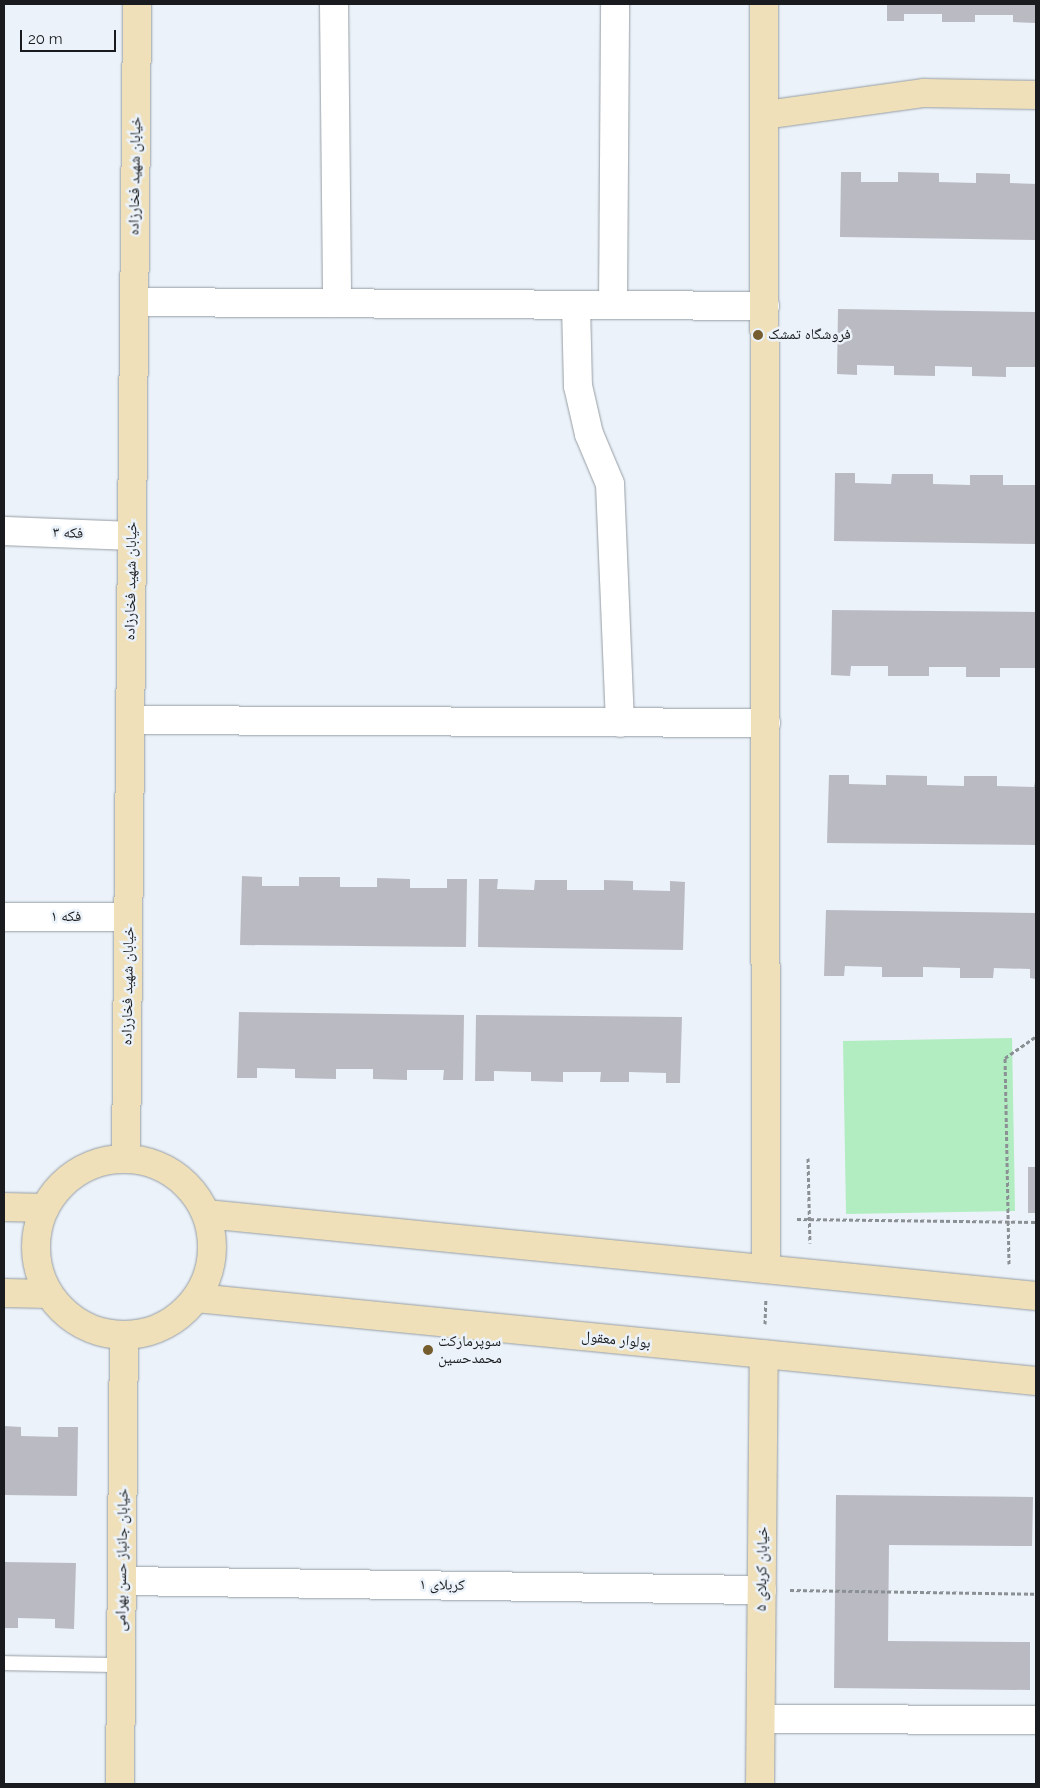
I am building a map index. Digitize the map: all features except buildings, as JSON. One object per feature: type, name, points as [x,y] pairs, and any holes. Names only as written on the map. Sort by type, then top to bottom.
[{"type":"street","name":"خیابان شهید فخارزاده","points":[[126,1159],[137,4]]},
{"type":"street","points":[[334,4],[337,303]]},
{"type":"street","points":[[613,305],[615,4]]},
{"type":"street","points":[[764,4],[766,1269]]},
{"type":"street","points":[[765,115],[924,93],[1036,96]]},
{"type":"street","points":[[134,302],[765,306]]},
{"type":"street","points":[[576,305],[578,386],[590,434],[610,484],[620,723]]},
{"type":"street","name":"فکه ۳","points":[[4,531],[132,536]]},
{"type":"street","points":[[130,720],[766,724]]},
{"type":"street","name":"فکه ۱","points":[[4,916],[128,916]]},
{"type":"street","points":[[126,1159],[151,1164],[174,1175],[193,1192],[206,1214],[212,1236],[212,1258],[207,1279],[196,1298],[177,1318],[152,1331],[124,1335],[95,1330],[69,1316],[49,1294],[40,1273],[36,1251],[38,1229],[45,1208],[65,1182],[93,1165],[126,1159]]},
{"type":"street","points":[[4,1207],[45,1208]]},
{"type":"street","points":[[206,1214],[1036,1296]]},
{"type":"street","points":[[4,1293],[49,1294]]},
{"type":"street","name":"بولوار معقول","points":[[196,1298],[1036,1381]]},
{"type":"street","name":"خیابان جانباز حسن بهرامی","points":[[120,1784],[124,1335]]},
{"type":"street","name":"خیابان کربلای ۵","points":[[760,1784],[764,1354]]},
{"type":"street","name":"کربلای ۱","points":[[122,1581],[762,1590]]},
{"type":"street","points":[[761,1719],[1036,1720]]},
{"type":"lane","points":[[4,1664],[121,1665]]},
{"type":"path","points":[[1009,1271],[1005,1058],[1036,1036]]},
{"type":"path","points":[[808,1158],[810,1252]]},
{"type":"path","points":[[766,1219],[1036,1222]]},
{"type":"path","points":[[764,1354],[766,1269]]},
{"type":"path","points":[[762,1590],[1036,1594]]},
{"type":"green space","points":[[1012,1038],[1015,1211],[846,1214],[843,1041]]},
{"type":"place","name":"فروشگاه تمشک","points":[[758,335]]},
{"type":"place","name":"سوپرمارکت محمدحسین","points":[[428,1350]]}]
